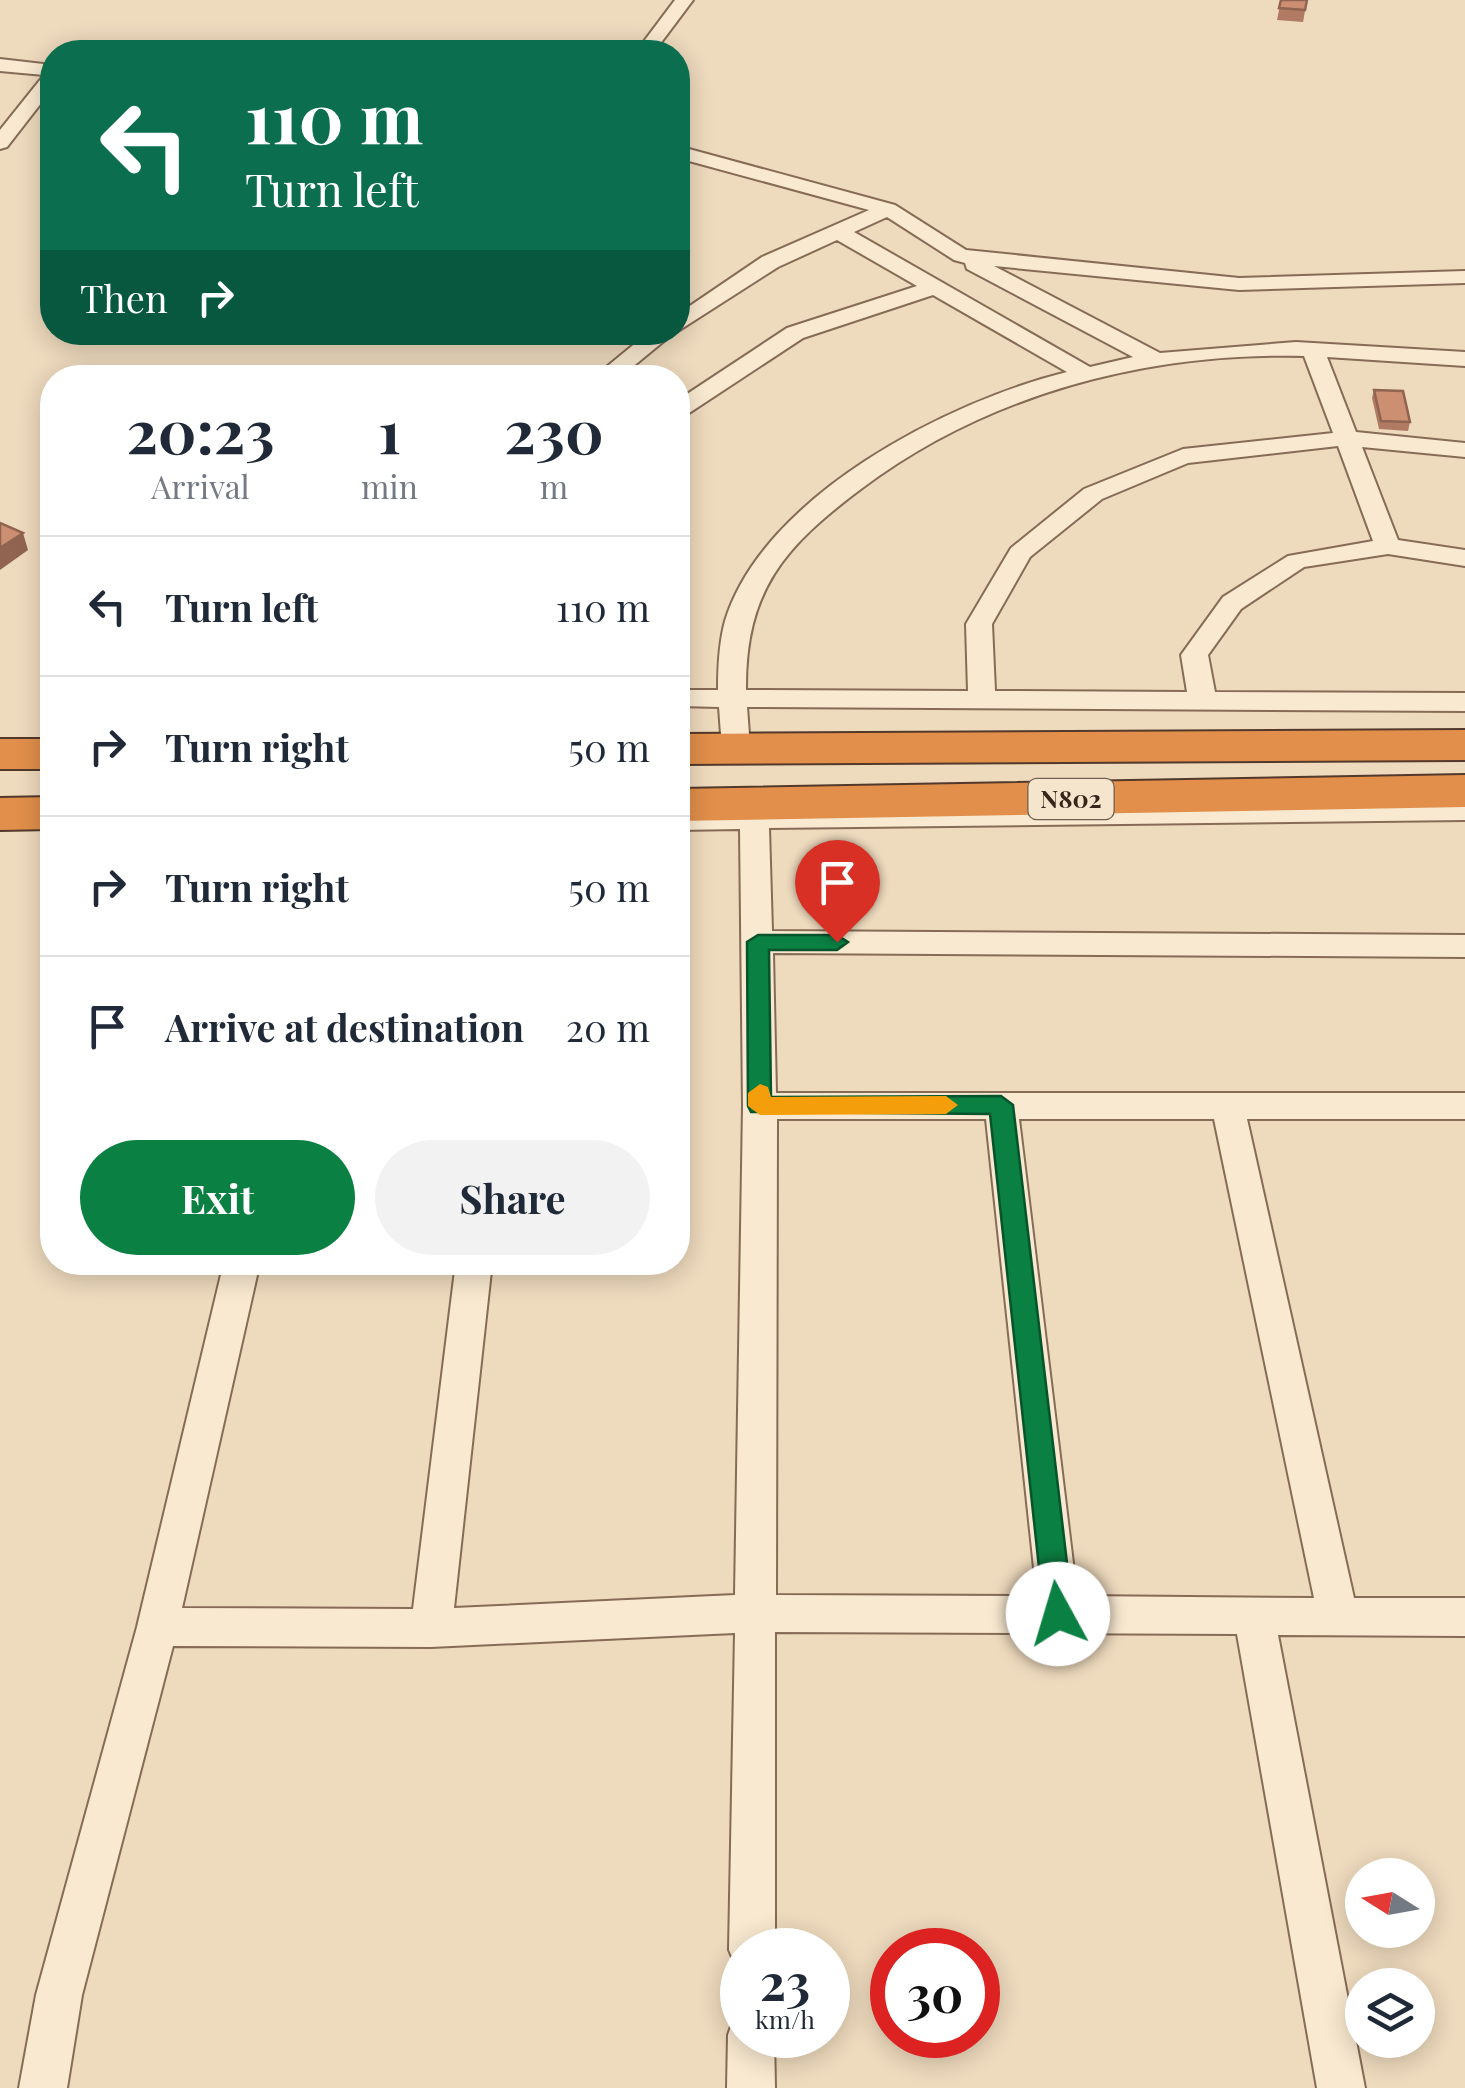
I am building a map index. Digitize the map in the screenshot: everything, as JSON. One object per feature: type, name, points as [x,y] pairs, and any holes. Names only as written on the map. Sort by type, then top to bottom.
[{"type":"highway","name":"N802","points":[[690,749],[1465,745]]},
{"type":"highway","points":[[0,754],[40,754]]},
{"type":"highway","name":"N802","points":[[690,807],[755,813],[1465,791]]},
{"type":"highway","points":[[0,814],[40,813]]},
{"type":"street","points":[[654,40],[684,0]]},
{"type":"street","points":[[0,65],[40,69]]},
{"type":"street","points":[[0,143],[40,93]]},
{"type":"street","points":[[690,155],[888,209],[960,256],[1152,358]]},
{"type":"street","points":[[690,316],[770,262],[888,209]]},
{"type":"street","points":[[838,232],[1081,372]]},
{"type":"street","points":[[960,256],[1239,284],[1465,278]]},
{"type":"street","points":[[690,402],[795,333],[934,287]]},
{"type":"street","points":[[621,365],[647,345]]},
{"type":"street","points":[[1313,348],[1388,546]]},
{"type":"street","points":[[736,748],[731,698],[737,622],[786,538],[848,484],[905,444],[984,407],[1081,372],[1152,358],[1313,348],[1465,360]]},
{"type":"street","points":[[982,701],[979,624],[1020,553],[1093,494],[1184,456],[1349,438],[1465,450]]},
{"type":"street","points":[[1203,703],[1194,655],[1232,604],[1296,561],[1388,546],[1465,558]]},
{"type":"street","points":[[690,698],[1465,702]]},
{"type":"street","points":[[690,819],[755,813],[1465,810]]},
{"type":"street","points":[[752,1928],[760,1106],[755,813]]},
{"type":"street","points":[[758,942],[1465,946]]},
{"type":"street","points":[[1001,1105],[1058,1614]]},
{"type":"street","points":[[760,1106],[1465,1106]]},
{"type":"street","points":[[1228,1106],[1338,1617]]},
{"type":"street","points":[[43,2088],[59,1995],[157,1626],[239,1275]]},
{"type":"street","points":[[431,1628],[472,1275]]},
{"type":"street","points":[[157,1626],[431,1628],[754,1612],[1465,1617]]},
{"type":"street","points":[[1254,1616],[1341,2088]]},
{"type":"street","points":[[751,2088],[752,2058]]},
{"type":"building","points":[[1281,0],[1307,0],[1305,10],[1279,8]]},
{"type":"building","points":[[1374,390],[1403,391],[1410,422],[1381,421]]},
{"type":"building","points":[[0,523],[23,533],[0,548]]},
{"type":"slow traffic","points":[[760,1093],[760,1106],[946,1105]]},
{"type":"route","points":[[837,942],[758,942],[760,1106],[1001,1105],[1058,1614]]}]
